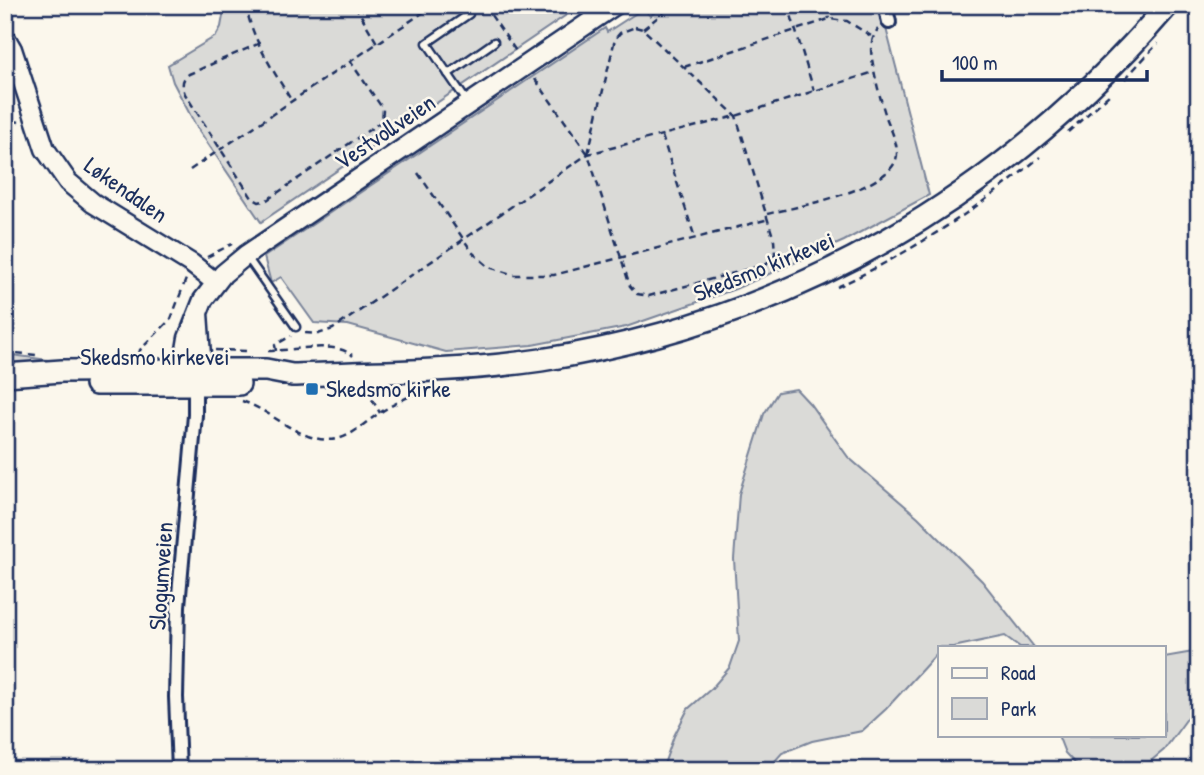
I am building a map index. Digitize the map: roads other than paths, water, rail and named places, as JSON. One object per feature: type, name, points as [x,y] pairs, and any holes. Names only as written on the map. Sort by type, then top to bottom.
[{"type":"highway","name":"Skedsmo kirkevei","points":[[11,375],[62,371],[198,369],[266,370],[292,374],[434,369],[541,360],[674,329],[786,289],[878,246],[934,213],[991,174],[1087,90],[1168,5]]},
{"type":"street","name":"Vestvollveien","points":[[198,369],[198,313],[215,282],[246,255],[615,5]]},
{"type":"street","points":[[885,5],[890,22]]},
{"type":"street","name":"Løkendalen","points":[[5,37],[12,49],[45,149],[68,182],[93,203],[192,264],[215,282]]},
{"type":"street","name":"Slogumveien","points":[[179,770],[176,697],[178,606],[198,369]]},
{"type":"lane","points":[[469,15],[427,43],[469,105]]},
{"type":"lane","points":[[448,74],[494,42]]},
{"type":"lane","points":[[246,255],[298,328]]},
{"type":"place","name":"Skedsmo kirke","points":[[312,389]]}]
